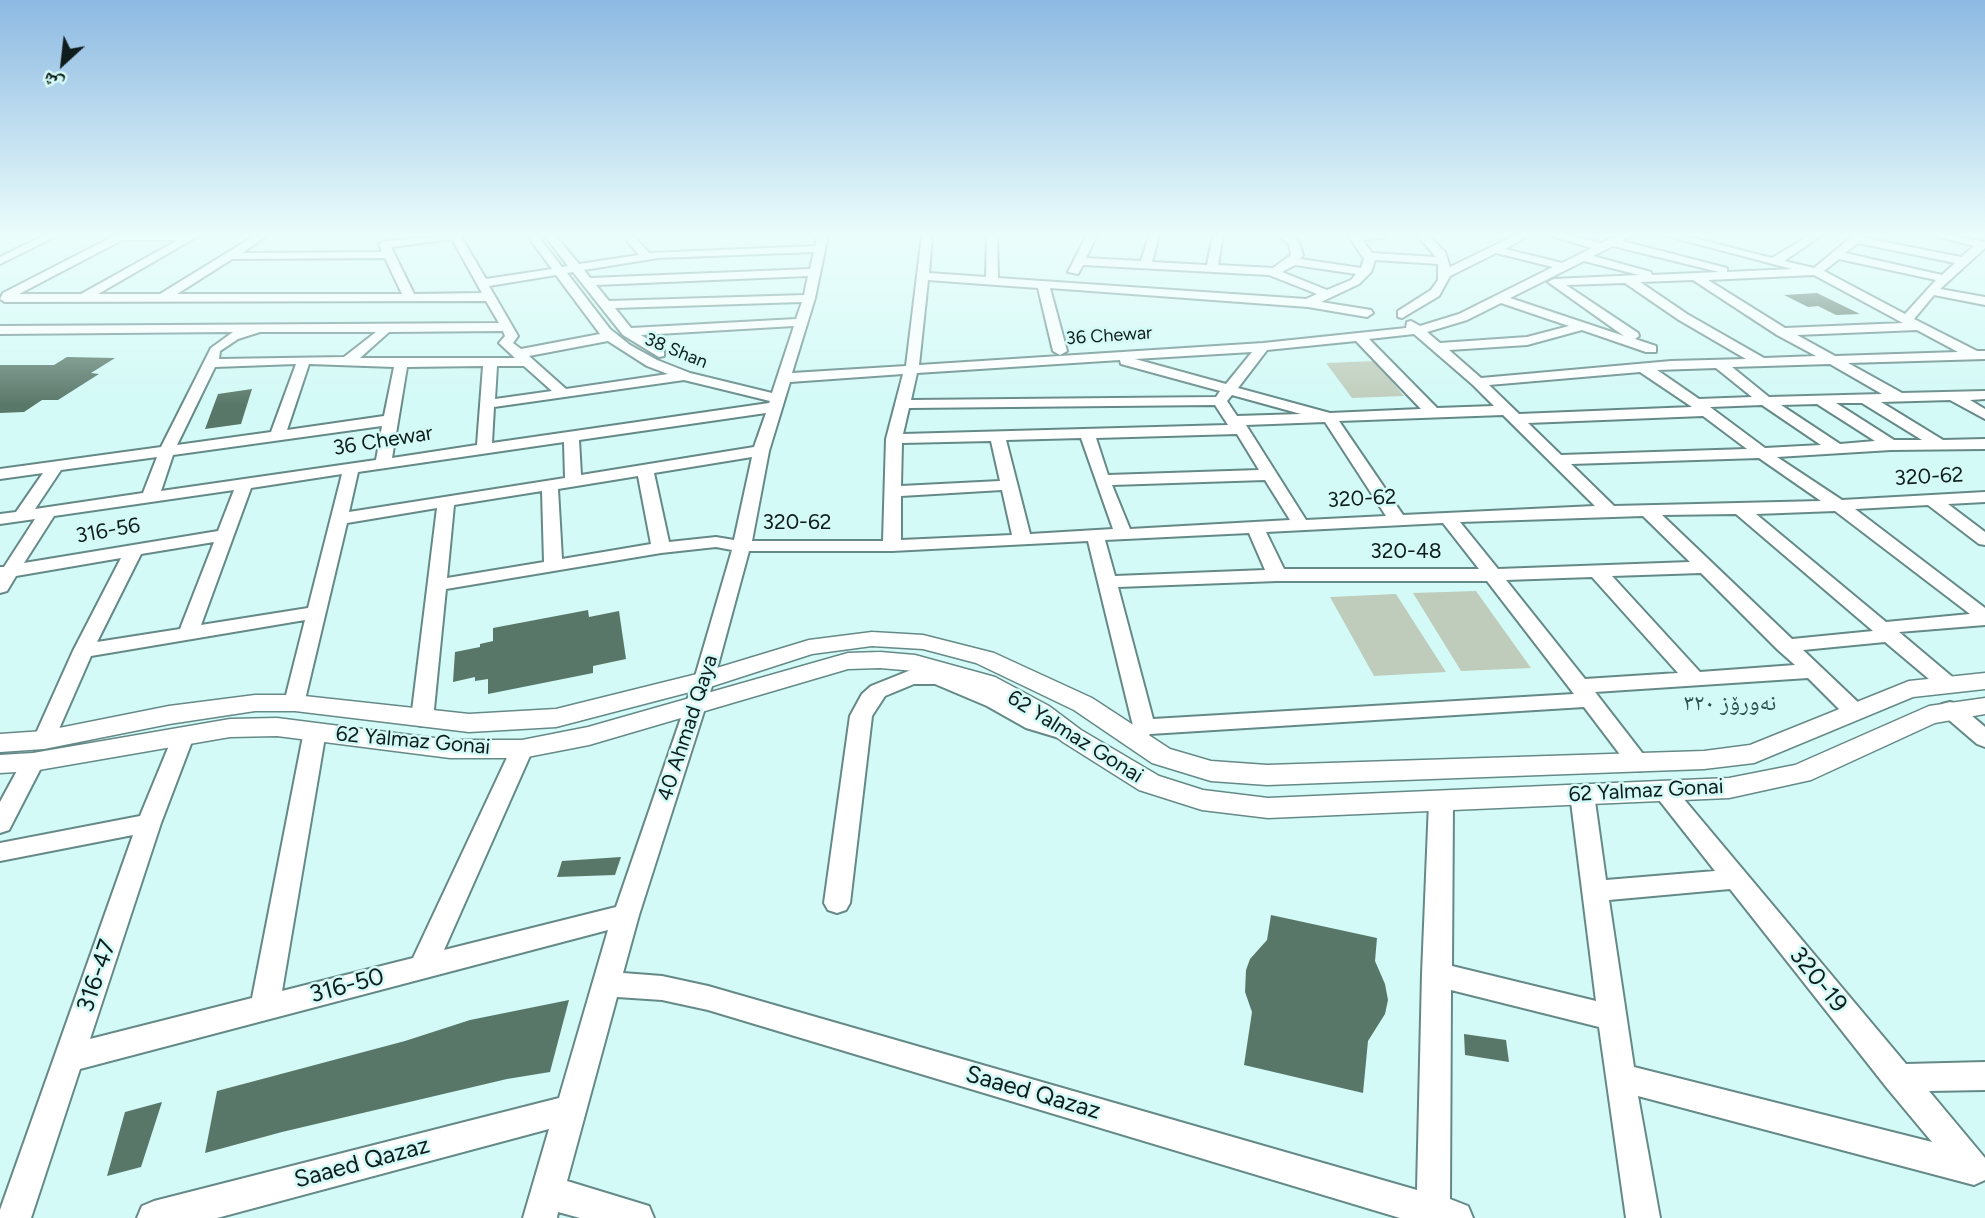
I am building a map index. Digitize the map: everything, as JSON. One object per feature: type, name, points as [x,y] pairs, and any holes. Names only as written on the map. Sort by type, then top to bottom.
[{"type":"main road","name":"62 Yalmaz Gonai","points":[[0,743],[39,751],[183,736],[230,728],[276,727],[450,749],[522,749],[589,736],[809,647],[872,639],[923,642],[985,658],[1139,733],[1161,756],[1187,765],[1238,774],[1704,760],[1754,754],[1909,690],[1985,706]]},
{"type":"main road","name":"62 Yalmaz Gonai","points":[[0,765],[39,751],[220,706],[295,703],[422,719],[469,723],[517,722],[556,718],[700,693],[849,661],[880,660],[915,663],[967,676],[1022,701],[1072,736],[1149,783],[1202,800],[1268,808],[1441,802],[1730,788],[1801,773],[1929,715],[1950,697],[1985,681]]},
{"type":"main road","points":[[1816,728],[1853,750]]},
{"type":"street","points":[[82,298],[93,292]]},
{"type":"street","points":[[161,298],[171,292]]},
{"type":"street","points":[[408,292],[410,297]]},
{"type":"street","points":[[489,292],[512,336],[506,343]]},
{"type":"street","name":"38 Shan","points":[[577,292],[611,336],[637,355],[685,376],[780,388]]},
{"type":"street","name":"38 Shan","points":[[595,292],[628,332],[654,350],[691,366],[780,388]]},
{"type":"street","name":"40 Ahmad Qaya","points":[[543,1205],[626,915],[700,693],[742,546],[761,451],[810,292]]},
{"type":"street","points":[[892,546],[894,439],[913,365],[921,292]]},
{"type":"street","points":[[1045,292],[1060,351]]},
{"type":"street","points":[[1166,292],[1308,303],[1398,321],[1438,347],[1478,382],[1609,511]]},
{"type":"street","points":[[1322,292],[1327,294]]},
{"type":"street","points":[[1308,303],[1332,292]]},
{"type":"street","points":[[1366,316],[1383,327],[1398,321],[1436,292]]},
{"type":"street","name":"36 Chewar","points":[[0,520],[570,435],[780,388],[913,365],[1111,357],[1263,347],[1359,336],[1398,321],[1463,317],[1521,292]]},
{"type":"street","points":[[1565,292],[1671,365]]},
{"type":"street","points":[[1646,292],[1683,317],[1763,363]]},
{"type":"street","points":[[1719,292],[1782,332],[1900,398]]},
{"type":"street","points":[[1856,292],[1974,356],[1985,368]]},
{"type":"street","points":[[1908,318],[1930,292]]},
{"type":"street","points":[[1936,292],[1985,301]]},
{"type":"street","points":[[328,327],[369,297]]},
{"type":"street","points":[[2,299],[492,297]]},
{"type":"street","points":[[157,328],[200,298]]},
{"type":"street","points":[[605,304],[809,298]]},
{"type":"street","points":[[1502,299],[1651,349]]},
{"type":"street","points":[[913,365],[1060,351],[1322,332],[1348,328],[1366,316]]},
{"type":"street","points":[[628,332],[802,322]]},
{"type":"street","points":[[1438,347],[1527,341],[1583,326]]},
{"type":"street","points":[[1782,332],[1920,326]]},
{"type":"street","points":[[150,498],[167,450],[228,327]]},
{"type":"street","points":[[0,330],[507,327]]},
{"type":"street","points":[[218,348],[234,336],[251,332],[492,333],[564,393]]},
{"type":"street","points":[[348,361],[383,332]]},
{"type":"street","points":[[211,363],[304,360],[489,364],[611,336]]},
{"type":"street","points":[[1359,336],[1433,413]]},
{"type":"street","points":[[903,404],[1224,395],[1263,347]]},
{"type":"street","points":[[1478,382],[1671,365],[1974,356]]},
{"type":"street","points":[[1111,357],[1224,395],[1329,417],[1398,520]]},
{"type":"street","points":[[277,436],[304,360]]},
{"type":"street","points":[[383,464],[401,363]]},
{"type":"street","points":[[484,449],[489,364]]},
{"type":"street","points":[[1721,365],[1765,401],[1839,450]]},
{"type":"street","points":[[1644,368],[1838,505],[1982,613]]},
{"type":"street","points":[[488,404],[685,376]]},
{"type":"street","points":[[1224,395],[1237,425],[1301,525]]},
{"type":"street","points":[[894,439],[1088,435],[1329,417],[1433,413],[1513,415],[1702,407],[1765,401],[1985,395]]},
{"type":"street","points":[[1953,396],[1985,415]]},
{"type":"street","points":[[1864,398],[1940,445]]},
{"type":"street","points":[[1819,399],[1891,444]]},
{"type":"street","points":[[0,474],[391,420]]},
{"type":"street","points":[[570,435],[573,480]]},
{"type":"street","points":[[1088,435],[1102,480],[1124,534]]},
{"type":"street","points":[[997,436],[1022,538]]},
{"type":"street","points":[[1555,460],[1839,450],[1891,444],[1985,443]]},
{"type":"street","points":[[1968,444],[1985,455]]},
{"type":"street","points":[[339,519],[761,451]]},
{"type":"street","points":[[21,517],[55,467]]},
{"type":"street","points":[[645,468],[661,548]]},
{"type":"street","points":[[295,703],[351,469]]},
{"type":"street","points":[[1102,480],[1271,475]]},
{"type":"street","points":[[550,483],[553,566]]},
{"type":"street","points":[[188,634],[244,485]]},
{"type":"street","points":[[894,491],[1010,485]]},
{"type":"street","name":"320-62","points":[[438,585],[661,548],[723,542],[742,546],[892,546],[1398,520],[1609,511],[1740,509],[1985,497]]},
{"type":"street","points":[[1932,500],[1985,540]]},
{"type":"street","points":[[422,719],[446,501]]},
{"type":"street","points":[[1740,509],[1886,632],[1950,697],[1985,739]]},
{"type":"street","points":[[1647,510],[1854,711]]},
{"type":"street","points":[[0,587],[6,572],[48,512]]},
{"type":"street","points":[[1448,518],[1639,762]]},
{"type":"street","points":[[1255,528],[1277,575]]},
{"type":"street","name":"316-56","points":[[6,572],[223,535]]},
{"type":"street","points":[[1095,535],[1139,733],[1811,671]]},
{"type":"street","points":[[0,824],[39,751],[83,651],[134,550]]},
{"type":"street","name":"320-48","points":[[1107,582],[1277,575],[1491,575],[1706,567]]},
{"type":"street","points":[[1597,571],[1696,680]]},
{"type":"street","points":[[83,651],[317,612]]},
{"type":"street","points":[[1785,646],[1886,632],[1982,613]]},
{"type":"street","points":[[837,903],[861,716],[870,699],[878,691],[911,677],[938,677],[983,695],[1034,723],[1072,736]]},
{"type":"street","points":[[265,1007],[315,732]]},
{"type":"street","name":"316-47","points":[[14,1218],[149,823],[183,736]]},
{"type":"street","points":[[423,966],[522,749]]},
{"type":"street","name":"320-19","points":[[1664,791],[1898,1078],[1979,1170]]},
{"type":"street","points":[[1582,794],[1611,1017],[1643,1218]]},
{"type":"street","points":[[1441,802],[1436,974],[1444,1215]]},
{"type":"street","points":[[0,852],[149,823]]},
{"type":"street","points":[[1594,891],[1737,879]]},
{"type":"street","name":"316-50","points":[[69,1058],[626,915]]},
{"type":"street","points":[[1436,974],[1611,1017]]},
{"type":"street","name":"Saaed Qazaz","points":[[607,984],[662,988],[708,998],[1444,1215]]},
{"type":"street","points":[[1898,1078],[1985,1076]]},
{"type":"street","points":[[1620,1077],[1979,1170]]},
{"type":"street","name":"Saaed Qazaz","points":[[154,1218],[571,1109]]},
{"type":"street","points":[[543,1205],[637,1218]]},
{"type":"green space","points":[[1375,361],[1404,396],[1352,398],[1326,363]]},
{"type":"green space","points":[[1476,591],[1531,668],[1461,671],[1413,593]]},
{"type":"green space","points":[[1396,594],[1446,672],[1374,676],[1330,597]]},
{"type":"building","points":[[1817,293],[1860,314],[1836,315],[1818,306],[1808,307],[1784,295]]},
{"type":"building","points":[[67,357],[115,358],[91,373],[99,374],[58,400],[42,400],[24,412],[0,413],[0,365],[54,365]]},
{"type":"building","points":[[252,389],[241,424],[205,429],[218,394]]},
{"type":"building","points":[[588,610],[589,617],[619,611],[626,659],[593,666],[593,673],[488,694],[488,679],[475,681],[475,677],[453,682],[455,652],[480,647],[480,644],[493,641],[493,628]]},
{"type":"building","points":[[621,857],[615,875],[557,877],[562,861]]},
{"type":"building","points":[[1271,915],[1377,938],[1375,961],[1385,984],[1388,1000],[1385,1014],[1368,1041],[1363,1093],[1244,1065],[1252,1012],[1245,992],[1246,970],[1250,959],[1267,940]]},
{"type":"building","points":[[569,1000],[550,1072],[507,1079],[205,1153],[217,1091],[405,1041],[470,1020]]},
{"type":"building","points":[[1464,1034],[1506,1040],[1509,1062],[1465,1055]]},
{"type":"building","points":[[162,1102],[141,1167],[107,1176],[125,1112]]},
{"type":"district","name":"نەورۆز ٣٢٠","points":[[1730,703]]}]
